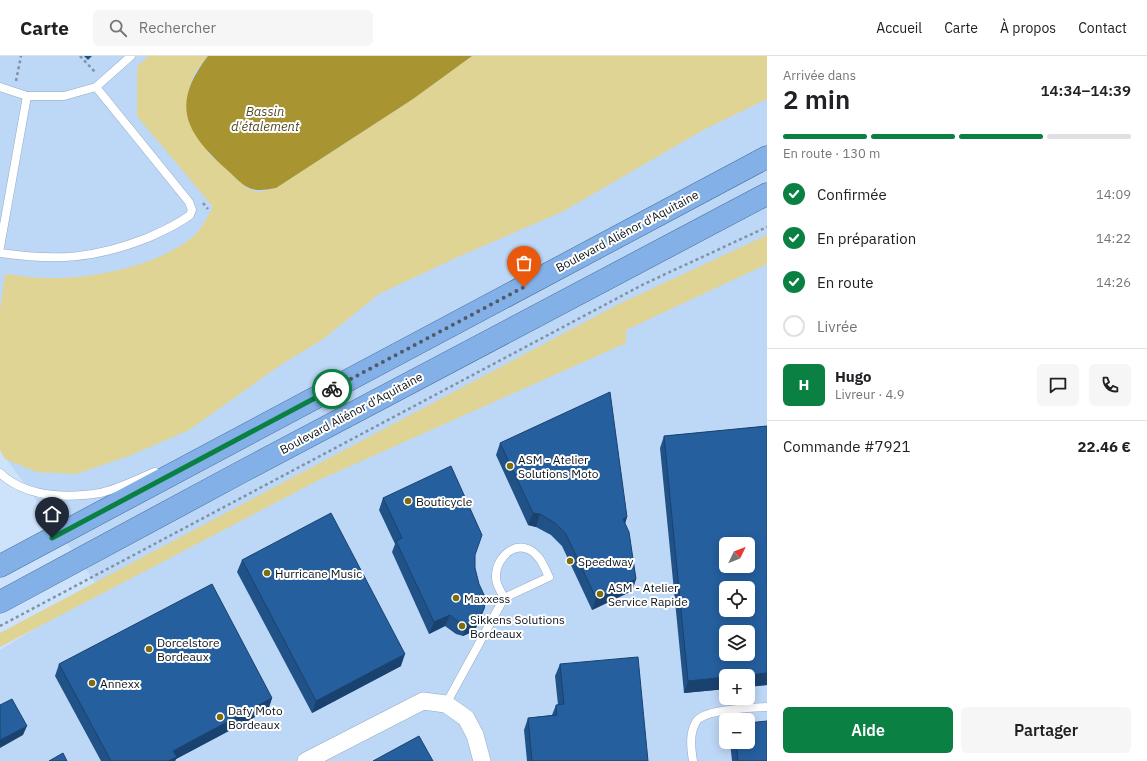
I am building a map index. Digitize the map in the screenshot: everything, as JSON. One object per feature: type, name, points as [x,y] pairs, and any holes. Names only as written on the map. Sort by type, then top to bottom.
[{"type":"highway","name":"Boulevard Aliénor d'Aquitaine","points":[[0,566],[765,156]]},
{"type":"highway","name":"Boulevard Aliénor d'Aquitaine","points":[[0,602],[259,462],[767,194]]},
{"type":"street","points":[[306,761],[423,701],[446,704],[466,718],[475,736],[482,761]]},
{"type":"lane","points":[[0,87],[27,96],[64,96],[96,87],[131,56]]},
{"type":"lane","points":[[0,252],[35,258],[82,257],[130,244],[156,234],[190,215],[192,210],[189,202],[96,87]]},
{"type":"lane","points":[[0,247],[27,96]]},
{"type":"lane","points":[[0,473],[17,485],[34,492],[64,496],[101,492],[231,443]]},
{"type":"lane","points":[[446,704],[504,598],[549,578],[540,558],[534,552],[523,547],[515,548],[505,553],[498,562],[496,580],[504,598]]},
{"type":"lane","points":[[693,761],[691,739],[696,721],[706,713],[767,707]]},
{"type":"path","points":[[0,626],[644,284],[767,227]]},
{"type":"shaded area","points":[[0,56],[767,56],[767,761],[0,761],[0,650],[100,589],[0,450]]},
{"type":"shaded area","points":[[148,56],[208,56],[195,72],[189,88],[187,104],[208,153],[248,189],[259,192],[276,188],[413,99],[472,56],[767,56],[767,99],[705,129],[562,212],[460,256],[379,294],[322,340],[282,364],[189,430],[129,456],[76,474],[37,472],[5,459],[0,450],[0,310],[5,274],[40,278],[63,278],[103,273],[144,263],[180,246],[195,235],[213,207],[137,116],[137,67]]},
{"type":"shaded area","points":[[767,235],[767,264],[626,330],[626,343],[319,480],[0,647],[0,633],[617,305]]},
{"type":"water","name":"Bassin d'étalement","points":[[208,56],[472,56],[413,99],[276,188],[259,190],[247,187],[212,155],[200,142],[192,129],[187,116],[186,103],[189,89],[196,73]]},
{"type":"building","points":[[610,392],[627,517],[623,519],[629,532],[636,579],[596,598],[566,534],[555,523],[540,514],[533,513],[500,443]]},
{"type":"building","points":[[767,426],[767,673],[755,674],[755,669],[719,669],[719,678],[688,681],[664,436]]},
{"type":"building","points":[[451,466],[482,535],[475,555],[475,568],[479,584],[486,599],[484,609],[478,620],[467,624],[460,623],[450,615],[434,622],[396,541],[402,538],[383,498]]},
{"type":"building","points":[[331,513],[405,654],[316,701],[242,560]]},
{"type":"building","points":[[212,584],[272,698],[173,751],[177,757],[168,761],[111,761],[59,664]]},
{"type":"building","points":[[638,657],[648,761],[532,761],[528,718],[557,715],[556,705],[564,704],[560,664]]},
{"type":"building","points":[[12,699],[27,726],[0,740],[0,705]]},
{"type":"building","points":[[767,721],[767,761],[738,761],[737,749],[755,749],[755,722]]},
{"type":"building","points":[[419,736],[433,761],[373,761]]},
{"type":"building","points":[[63,753],[67,761],[49,761]]},
{"type":"way so far","points":[[332,389],[524,287]]},
{"type":"place","name":"ASM - Atelier Solutions Moto","points":[[510,466]]},
{"type":"place","name":"Bouticycle","points":[[408,501]]},
{"type":"place","name":"Speedway","points":[[570,561]]},
{"type":"place","name":"Hurricane Music","points":[[267,573]]},
{"type":"place","name":"ASM - Atelier Service Rapide","points":[[600,594]]},
{"type":"place","name":"Maxxess","points":[[456,598]]},
{"type":"place","name":"Sikkens Solutions Bordeaux","points":[[462,626]]},
{"type":"place","name":"Dorcelstore Bordeaux","points":[[149,649]]},
{"type":"place","name":"Annexx","points":[[92,683]]},
{"type":"place","name":"Dafy Moto Bordeaux","points":[[220,717]]},
{"type":"route","points":[[52,538],[332,389]]}]
